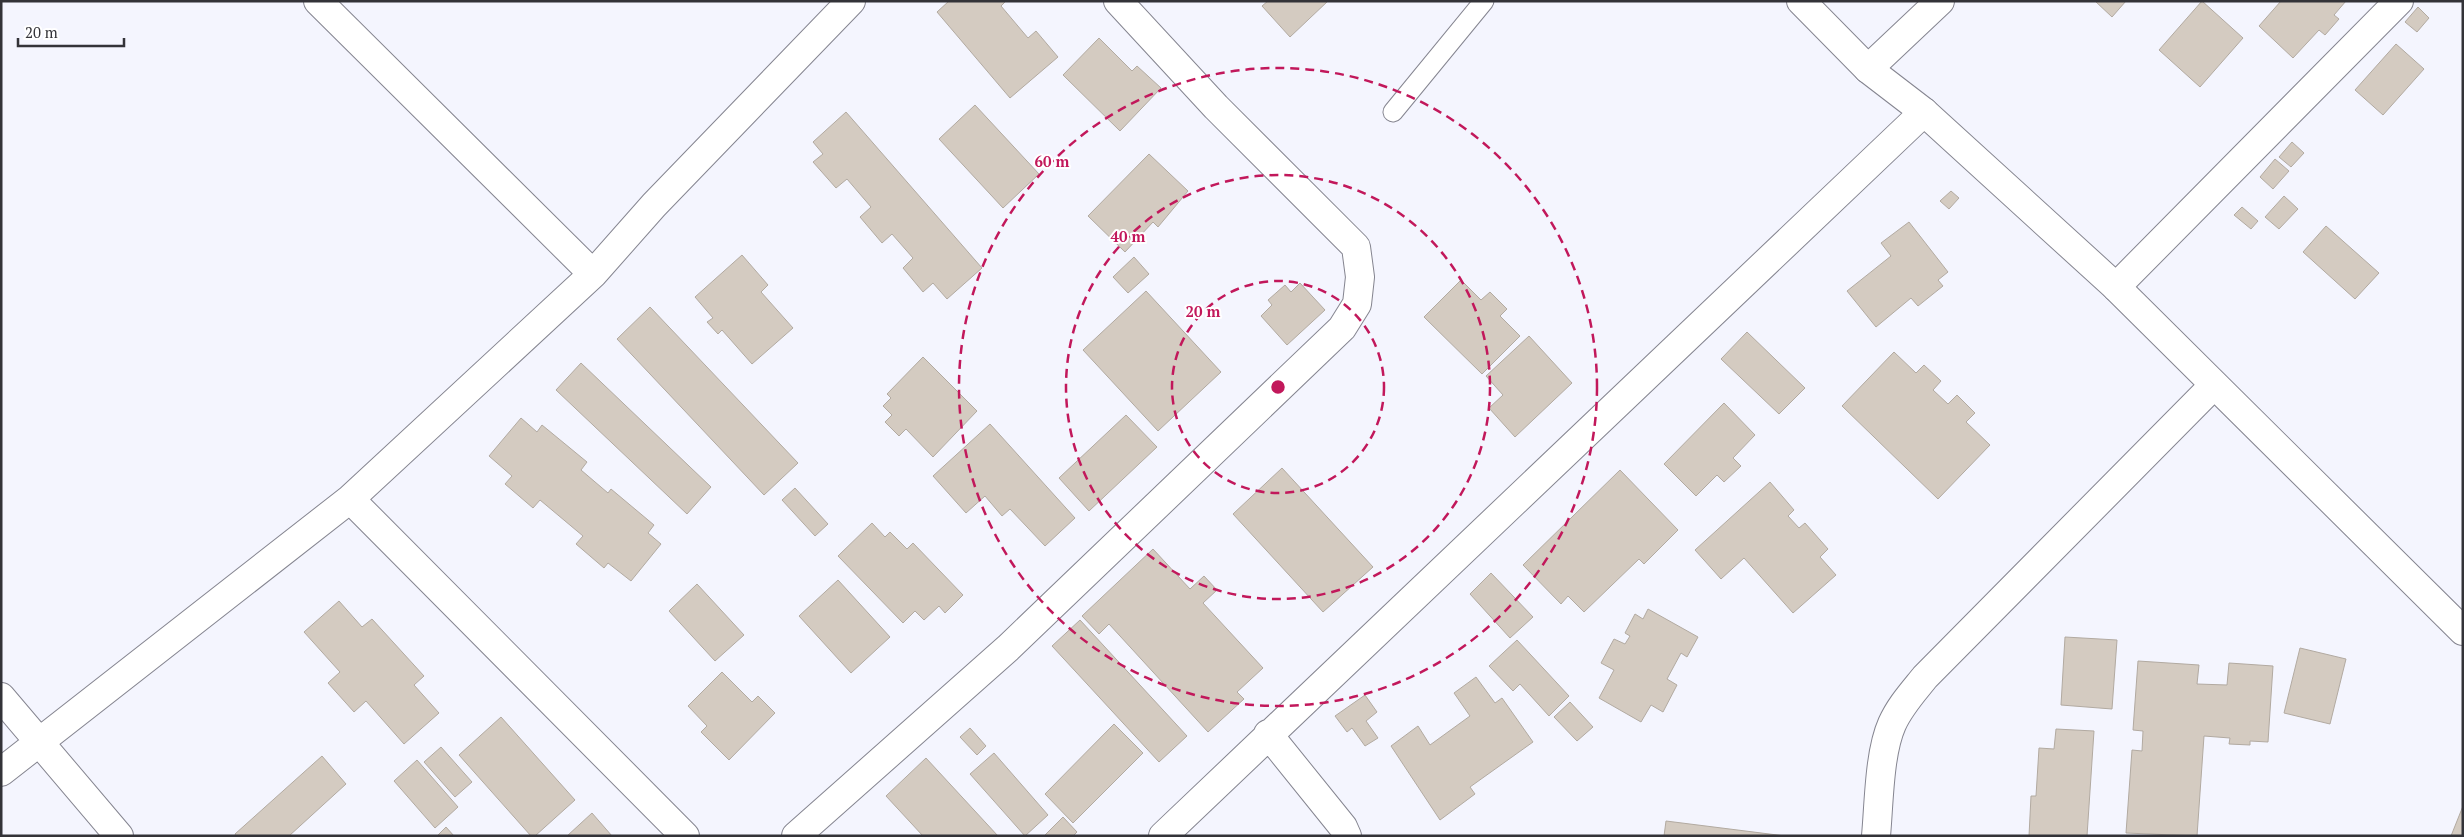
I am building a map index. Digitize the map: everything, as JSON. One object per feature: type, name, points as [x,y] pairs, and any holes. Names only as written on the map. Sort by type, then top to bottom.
[{"type":"street","points":[[318,1],[593,274]]},
{"type":"street","points":[[1,772],[350,499],[593,274],[654,205],[851,1]]},
{"type":"street","points":[[796,836],[1008,648],[1342,328],[1357,304],[1360,277],[1356,247],[1216,107],[1118,1]]},
{"type":"street","points":[[1801,1],[1868,69],[1924,112],[2116,287],[2463,631]]},
{"type":"street","points":[[1868,69],[1940,1]]},
{"type":"street","points":[[2116,287],[2398,1]]},
{"type":"street","points":[[1162,836],[1924,112]]},
{"type":"street","points":[[1876,836],[1883,764],[1891,726],[1903,704],[1925,677],[2214,385]]},
{"type":"street","points":[[350,499],[685,836]]},
{"type":"street","points":[[1,697],[119,836]]},
{"type":"street","points":[[1268,734],[1343,827],[1347,836]]},
{"type":"lane","points":[[1393,112],[1484,1]]},
{"type":"building","points":[[949,1],[1006,1],[1001,6],[1028,38],[1036,31],[1058,57],[1010,98],[937,12]]},
{"type":"building","points":[[1268,1],[1328,1],[1290,37],[1262,6]]},
{"type":"building","points":[[2095,1],[2126,1],[2112,17]]},
{"type":"building","points":[[2202,1],[2243,38],[2200,87],[2159,50]]},
{"type":"building","points":[[2281,1],[2346,1],[2334,15],[2339,19],[2325,35],[2319,30],[2293,58],[2259,26]]},
{"type":"building","points":[[2418,7],[2429,18],[2417,32],[2405,22]]},
{"type":"building","points":[[1099,38],[1132,71],[1137,66],[1161,88],[1120,131],[1063,75]]},
{"type":"building","points":[[2396,44],[2424,69],[2383,115],[2355,90]]},
{"type":"building","points":[[975,105],[1039,174],[1003,208],[939,139]]},
{"type":"building","points":[[846,112],[982,268],[947,299],[933,283],[923,292],[903,268],[913,258],[892,234],[882,243],[860,217],[871,207],[847,179],[836,188],[813,162],[823,154],[813,142]]},
{"type":"building","points":[[2292,142],[2304,153],[2291,167],[2279,157]]},
{"type":"building","points":[[1149,154],[1188,191],[1158,227],[1153,222],[1125,252],[1088,216]]},
{"type":"building","points":[[2275,159],[2289,171],[2273,189],[2260,177]]},
{"type":"building","points":[[1951,191],[1959,198],[1949,209],[1940,201]]},
{"type":"building","points":[[2284,196],[2298,209],[2279,229],[2265,217]]},
{"type":"building","points":[[2242,207],[2258,221],[2251,229],[2234,215]]},
{"type":"building","points":[[1909,222],[1948,272],[1938,280],[1943,286],[1918,306],[1911,298],[1876,327],[1847,291],[1891,256],[1881,243]]},
{"type":"building","points":[[2326,226],[2379,273],[2355,299],[2303,252]]},
{"type":"building","points":[[742,255],[768,285],[761,292],[793,328],[752,364],[722,330],[718,334],[707,322],[713,318],[695,297]]},
{"type":"building","points":[[1134,257],[1149,274],[1128,293],[1113,277]]},
{"type":"building","points":[[1461,280],[1481,300],[1490,292],[1507,309],[1500,316],[1520,336],[1482,374],[1424,317]]},
{"type":"building","points":[[1300,283],[1325,310],[1287,345],[1261,316],[1272,305],[1268,300],[1285,285],[1291,292]]},
{"type":"building","points":[[1146,291],[1221,372],[1158,431],[1083,350]]},
{"type":"building","points":[[650,307],[798,463],[764,495],[617,339]]},
{"type":"building","points":[[1747,332],[1805,388],[1779,414],[1721,359]]},
{"type":"building","points":[[1529,336],[1572,383],[1515,437],[1489,408],[1503,395],[1486,376]]},
{"type":"building","points":[[1894,352],[1916,373],[1924,365],[1941,381],[1933,390],[1948,404],[1957,395],[1975,413],[1966,422],[1990,445],[1938,499],[1842,406]]},
{"type":"building","points":[[923,357],[977,411],[933,457],[906,429],[899,436],[885,422],[892,415],[883,406],[891,398],[887,394]]},
{"type":"building","points":[[581,363],[711,487],[687,514],[556,390]]},
{"type":"building","points":[[1724,403],[1755,435],[1733,458],[1741,466],[1724,482],[1717,475],[1696,496],[1664,464]]},
{"type":"building","points":[[1126,415],[1157,447],[1089,511],[1059,478]]},
{"type":"building","points":[[521,418],[537,432],[542,425],[587,462],[581,470],[608,493],[611,489],[654,525],[648,533],[661,544],[631,581],[608,563],[604,568],[576,544],[583,536],[540,500],[533,508],[505,484],[512,476],[489,456]]},
{"type":"building","points":[[990,424],[1075,518],[1045,546],[1010,509],[1002,516],[985,496],[966,513],[933,476]]},
{"type":"building","points":[[1282,468],[1373,567],[1323,612],[1233,514]]},
{"type":"building","points":[[1620,470],[1678,530],[1644,564],[1639,559],[1584,612],[1568,596],[1561,604],[1523,565]]},
{"type":"building","points":[[1770,482],[1794,510],[1788,516],[1799,528],[1805,523],[1828,549],[1820,557],[1836,575],[1793,613],[1744,558],[1721,579],[1695,550]]},
{"type":"building","points":[[795,488],[828,524],[815,536],[782,500]]},
{"type":"building","points":[[872,523],[885,537],[890,532],[907,549],[913,543],[963,595],[945,613],[939,606],[924,620],[915,611],[903,623],[838,556]]},
{"type":"building","points":[[1153,549],[1190,589],[1204,576],[1217,590],[1203,603],[1263,668],[1237,692],[1244,699],[1208,732],[1109,624],[1099,634],[1082,616]]},
{"type":"building","points":[[1491,573],[1533,617],[1510,638],[1470,594]]},
{"type":"building","points":[[838,580],[890,637],[851,673],[799,616]]},
{"type":"building","points":[[697,584],[744,635],[715,661],[669,611]]},
{"type":"building","points":[[339,601],[362,627],[372,619],[424,676],[414,685],[439,713],[404,744],[366,701],[354,712],[328,683],[340,672],[304,632]]},
{"type":"building","points":[[1648,609],[1698,637],[1687,657],[1681,653],[1667,679],[1677,685],[1663,712],[1651,705],[1641,722],[1599,698],[1614,670],[1601,663],[1614,639],[1625,644],[1630,636],[1625,633],[1635,614],[1643,619]]},
{"type":"building","points":[[1080,620],[1187,736],[1159,762],[1052,646]]},
{"type":"building","points":[[2065,637],[2117,640],[2112,709],[2061,705]]},
{"type":"building","points":[[1517,640],[1569,696],[1549,716],[1520,684],[1513,691],[1489,666]]},
{"type":"building","points":[[2300,648],[2346,659],[2330,724],[2284,713]]},
{"type":"building","points":[[2138,661],[2199,665],[2197,684],[2227,685],[2229,663],[2273,666],[2268,742],[2250,741],[2250,745],[2229,744],[2230,738],[2204,736],[2197,836],[2126,833],[2132,750],[2142,751],[2143,731],[2133,730]]},
{"type":"building","points":[[722,672],[752,702],[758,696],[775,713],[729,760],[701,732],[707,726],[688,706]]},
{"type":"building","points":[[1476,677],[1495,703],[1502,698],[1533,742],[1470,787],[1475,794],[1440,820],[1391,746],[1418,726],[1430,745],[1470,716],[1454,693]]},
{"type":"building","points":[[1365,695],[1377,712],[1366,721],[1378,738],[1365,746],[1352,728],[1347,732],[1335,716]]},
{"type":"building","points":[[1570,702],[1593,727],[1577,741],[1554,717]]},
{"type":"building","points":[[501,717],[575,800],[535,836],[531,836],[459,755]]},
{"type":"building","points":[[1114,724],[1143,753],[1073,823],[1045,794]]},
{"type":"building","points":[[970,728],[986,746],[977,755],[960,737]]},
{"type":"building","points":[[2056,729],[2094,731],[2087,836],[2029,836],[2031,796],[2036,796],[2039,748],[2054,749]]},
{"type":"building","points":[[441,747],[472,782],[455,797],[424,762]]},
{"type":"building","points":[[994,753],[1048,815],[1025,836],[970,774]]},
{"type":"building","points":[[322,756],[346,784],[289,836],[236,836],[235,834]]},
{"type":"building","points":[[926,758],[998,836],[923,836],[886,796]]},
{"type":"building","points":[[417,760],[458,807],[435,828],[394,781]]},
{"type":"building","points":[[2463,806],[2463,836],[2451,836]]},
{"type":"building","points":[[592,813],[612,836],[567,836]]},
{"type":"building","points":[[1063,817],[1077,832],[1073,836],[1044,836]]},
{"type":"building","points":[[1666,821],[1785,836],[1664,836]]},
{"type":"building","points":[[446,827],[454,836],[437,836]]}]
